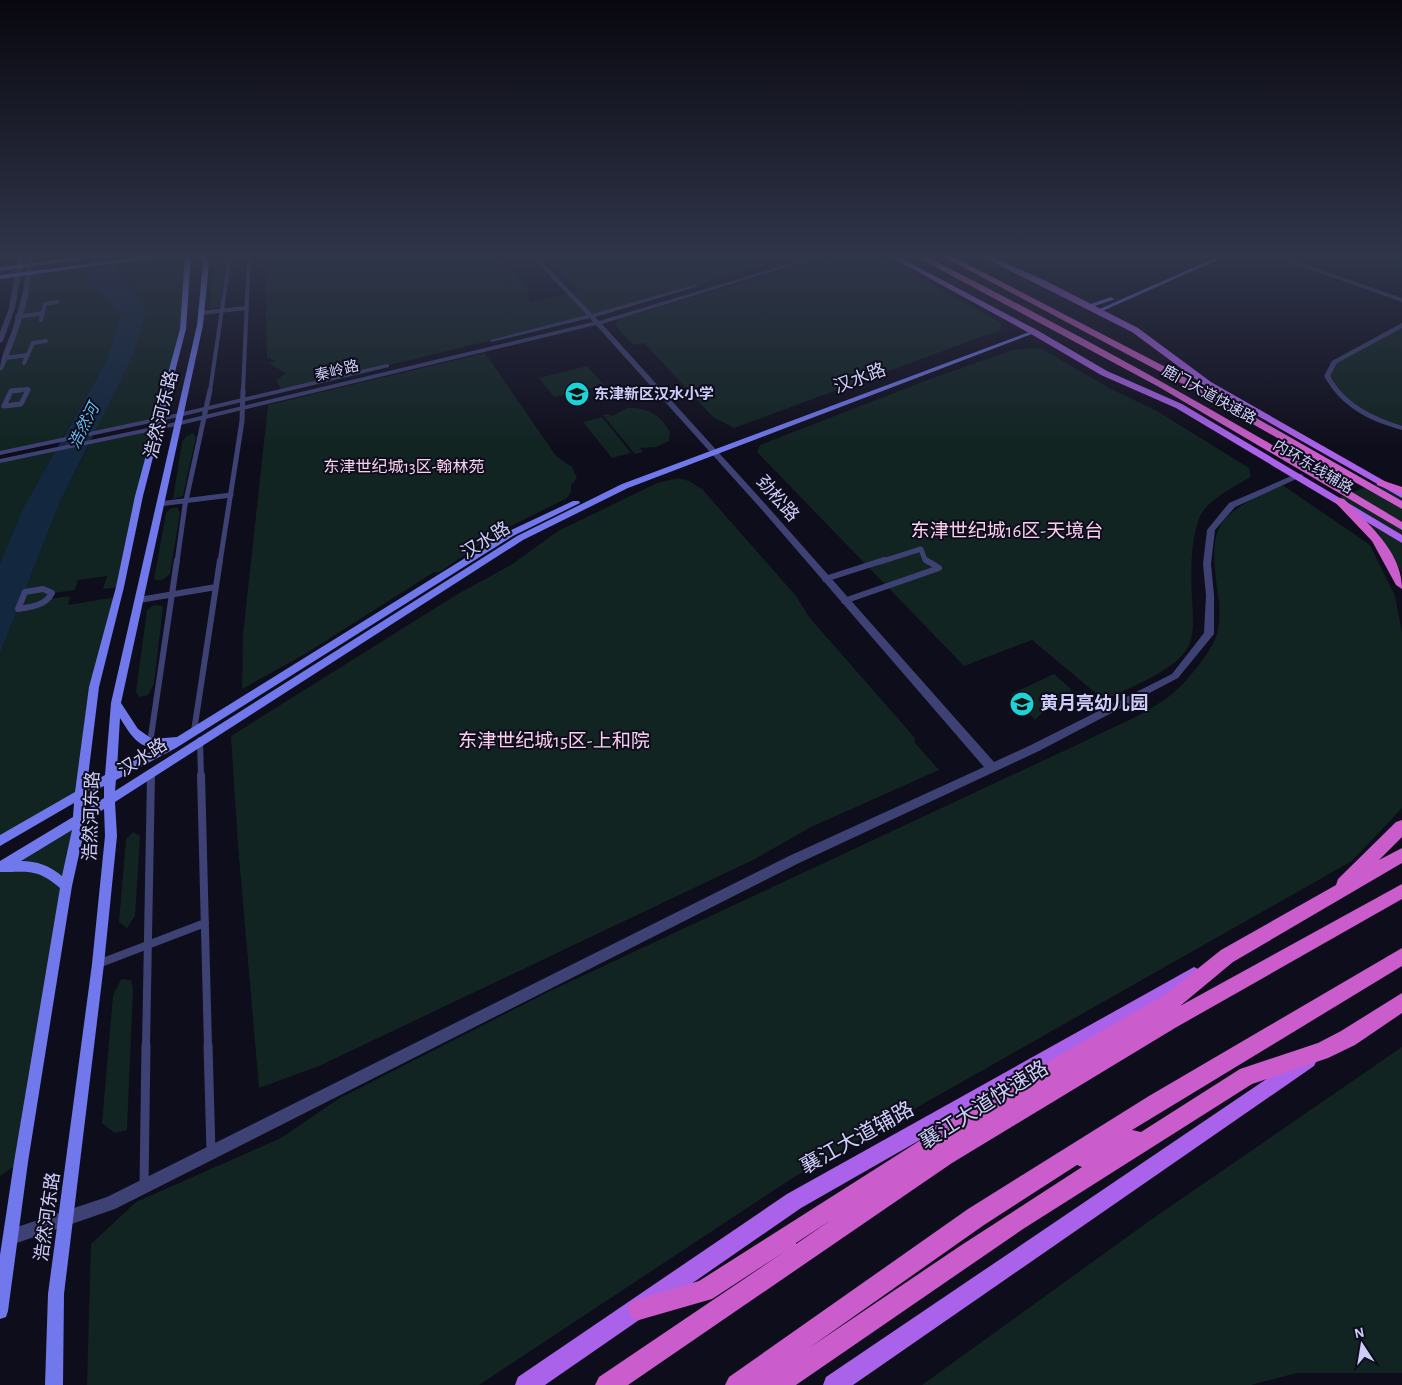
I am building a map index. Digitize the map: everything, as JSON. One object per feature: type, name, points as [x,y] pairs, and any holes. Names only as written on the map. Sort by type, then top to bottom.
[{"type":"highway","name":"鹿门大道快速路","points":[[1041,320],[1244,432],[1402,527]]},
{"type":"highway","name":"鹿门大道快速路","points":[[1070,320],[1297,444],[1402,506]]},
{"type":"highway","points":[[1079,320],[1096,326],[1252,409]]},
{"type":"highway","points":[[1085,343],[1116,365],[1166,392],[1222,430]]},
{"type":"highway","points":[[1381,482],[1402,493]]},
{"type":"highway","points":[[1340,501],[1378,539],[1402,585]]},
{"type":"highway","points":[[1328,899],[1402,827]]},
{"type":"highway","points":[[639,1309],[704,1291],[1005,1098],[1170,1001],[1227,956],[1402,855]]},
{"type":"highway","name":"襄江大道快速路","points":[[607,1385],[945,1156],[1130,1044],[1402,891]]},
{"type":"highway","points":[[737,1385],[976,1217],[1156,1103],[1394,961]]},
{"type":"highway","points":[[1130,1044],[1170,1001]]},
{"type":"highway","points":[[776,1385],[944,1269],[1106,1163],[1164,1129],[1247,1076],[1321,1051],[1348,1038],[1402,1002]]},
{"type":"highway","points":[[1059,1166],[1164,1129]]},
{"type":"highway","points":[[781,1240],[868,1207]]},
{"type":"highway","points":[[769,1385],[790,1346]]},
{"type":"main road","name":"浩然河东路","points":[[0,1311],[10,1237],[78,818],[94,687],[120,587],[138,496],[159,424],[183,330],[184,320]]},
{"type":"main road","name":"浩然河东路","points":[[54,1385],[56,1294],[98,964],[111,836],[109,799],[116,703],[201,320]]},
{"type":"main road","name":"内环东线辅路","points":[[1011,320],[1104,373],[1179,406],[1222,430],[1402,540]]},
{"type":"main road","name":"内环东线辅路","points":[[1115,320],[1134,330],[1208,384],[1381,482]]},
{"type":"main road","name":"汉水路","points":[[0,841],[110,777],[190,734],[510,534],[615,485],[1030,330]]},
{"type":"main road","name":"汉水路","points":[[0,867],[520,538],[625,486],[712,449]]},
{"type":"main road","points":[[116,703],[134,732],[150,743],[167,742],[190,734]]},
{"type":"main road","points":[[0,867],[28,864],[49,871],[66,886]]},
{"type":"main road","name":"襄江大道辅路","points":[[526,1385],[794,1201],[1227,956]]},
{"type":"main road","points":[[834,1385],[1321,1051]]},
{"type":"street","points":[[0,341],[8,320]]},
{"type":"street","points":[[0,369],[16,320]]},
{"type":"street","points":[[150,743],[186,501],[222,320]]},
{"type":"street","points":[[190,734],[231,495],[243,404],[246,320]]},
{"type":"street","name":"秦岭路","points":[[0,461],[114,437],[159,424],[204,417],[243,404],[592,320]]},
{"type":"street","name":"劲松路","points":[[596,320],[712,449],[992,768]]},
{"type":"street","points":[[1402,326],[1334,362],[1327,376],[1334,391],[1356,409],[1402,428]]},
{"type":"street","points":[[24,363],[33,343],[46,342]]},
{"type":"street","points":[[5,358],[28,355]]},
{"type":"street","points":[[28,388],[21,404],[4,406],[8,398],[11,390],[28,388]]},
{"type":"street","points":[[0,398],[8,398]]},
{"type":"street","name":"秦岭路","points":[[178,420],[206,409],[243,404]]},
{"type":"street","name":"秦岭路","points":[[0,453],[115,428],[159,424]]},
{"type":"street","points":[[10,1237],[110,1204],[784,864],[992,768],[1175,676],[1209,634],[1210,595],[1207,564],[1211,530],[1232,505],[1299,476]]},
{"type":"street","points":[[159,504],[231,495]]},
{"type":"street","points":[[825,579],[921,549],[925,560],[938,568],[844,601]]},
{"type":"street","points":[[138,600],[216,587]]},
{"type":"street","points":[[43,589],[52,594],[49,599],[37,606],[18,609],[25,592],[43,589]]},
{"type":"street","points":[[200,740],[212,1153]]},
{"type":"street","points":[[144,1187],[151,772]]},
{"type":"street","points":[[98,964],[205,923]]},
{"type":"green space","points":[[15,320],[119,320],[107,360],[61,440],[0,453],[0,369]]},
{"type":"green space","points":[[145,320],[184,320],[160,419],[94,433],[133,356]]},
{"type":"green space","points":[[266,320],[577,320],[282,391],[276,381],[286,373],[268,363],[277,361],[267,358]]},
{"type":"green space","points":[[619,320],[995,320],[1001,323],[1000,330],[734,428],[713,417],[644,343],[633,345],[615,325]]},
{"type":"green space","points":[[1402,325],[1402,428],[1349,403],[1333,387],[1327,376],[1334,362]]},
{"type":"green space","points":[[1042,349],[1111,389],[1157,411],[1249,468],[1251,477],[1209,504],[1200,516],[1194,536],[1192,557],[1193,628],[1189,645],[1175,662],[1164,670],[1104,700],[1032,640],[964,666],[757,452],[760,445],[930,379],[1013,350]]},
{"type":"green space","points":[[485,353],[556,456],[572,467],[577,478],[571,485],[571,492],[567,498],[493,535],[440,572],[434,572],[305,654],[242,689],[243,635],[268,405]]},
{"type":"green space","points":[[587,366],[604,385],[554,397],[539,378]]},
{"type":"green space","points":[[627,408],[647,410],[657,416],[670,432],[669,441],[656,447],[640,448],[643,452],[635,454],[603,415],[609,414],[612,416]]},
{"type":"green space","points":[[602,417],[631,453],[612,458],[583,422]]},
{"type":"green space","points":[[158,428],[120,587],[103,589],[107,576],[78,580],[75,590],[52,593],[50,599],[70,596],[68,605],[116,597],[94,687],[80,794],[0,841],[0,654],[60,502],[90,443]]},
{"type":"green space","points":[[193,433],[196,437],[183,496],[173,499],[182,442]]},
{"type":"green space","points":[[56,450],[23,508],[0,563],[0,461]]},
{"type":"green space","points":[[678,478],[689,481],[702,489],[796,596],[809,617],[915,738],[915,743],[939,770],[811,827],[755,859],[319,1066],[259,1088],[238,845],[231,736],[456,595],[511,565],[558,531],[657,483]]},
{"type":"green space","points":[[1378,483],[1402,493],[1402,573],[1379,534],[1339,497]]},
{"type":"green space","points":[[1281,484],[1370,545],[1395,596],[1402,633],[1402,808],[1352,861],[794,1177],[479,1385],[87,1385],[91,1244],[136,1202],[281,1138],[338,1099],[550,991],[1083,742],[1155,706],[1171,695],[1193,672],[1206,655],[1217,634],[1220,611],[1214,550],[1216,535],[1222,524],[1230,514],[1243,505]]},
{"type":"green space","points":[[177,507],[180,513],[170,574],[162,580],[156,580],[154,579],[166,513],[170,509]]},
{"type":"green space","points":[[154,605],[163,606],[154,684],[148,695],[139,697],[136,692],[147,610]]},
{"type":"green space","points":[[1054,674],[1071,689],[1068,701],[1053,706],[1035,720],[1011,694]]},
{"type":"green space","points":[[78,818],[21,1162],[0,1176],[0,867]]},
{"type":"green space","points":[[133,832],[140,836],[135,916],[127,928],[119,922],[126,839]]},
{"type":"green space","points":[[121,979],[131,980],[133,989],[127,1130],[115,1133],[102,1123],[113,996]]},
{"type":"green space","points":[[1402,1047],[1402,1373],[1297,1373],[1251,1385],[922,1385],[1152,1219]]},
{"type":"water","name":"浩然河","points":[[119,320],[145,320],[133,356],[60,502],[0,654],[0,563],[23,508],[107,360]]},
{"type":"place","name":"东津新区汉水小学","points":[[577,394]]},
{"type":"place","name":"黄月亮幼儿园","points":[[1022,704]]},
{"type":"district","name":"东津世纪城13区-翰林苑","points":[[404,467]]},
{"type":"district","name":"东津世纪城16区-天境台","points":[[1007,531]]},
{"type":"district","name":"东津世纪城15区-上和院","points":[[554,741]]}]
